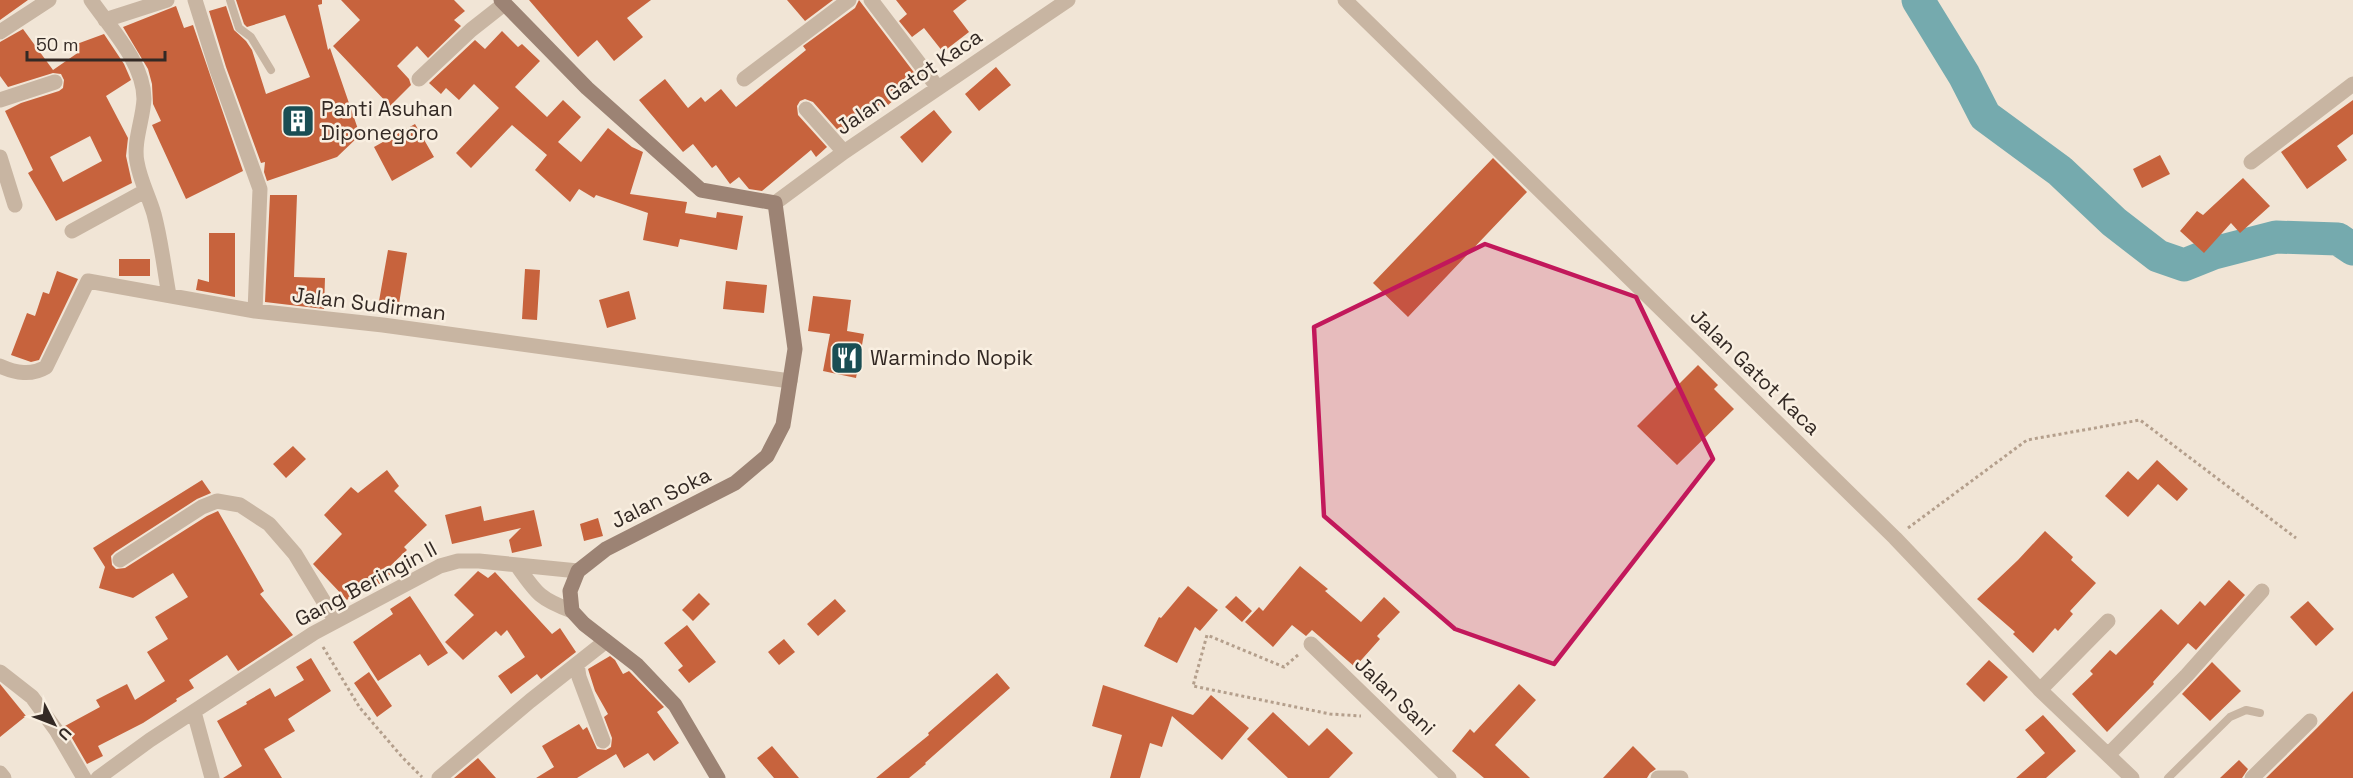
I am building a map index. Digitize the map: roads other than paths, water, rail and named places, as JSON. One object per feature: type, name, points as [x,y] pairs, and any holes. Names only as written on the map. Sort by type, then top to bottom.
[{"type":"street","points":[[0,32],[49,0]]},
{"type":"street","points":[[91,0],[140,76],[144,99],[141,128],[135,150],[154,213],[169,295]]},
{"type":"street","points":[[105,20],[166,0]]},
{"type":"street","points":[[195,0],[217,70],[260,189],[255,311]]},
{"type":"street","points":[[744,79],[849,0]]},
{"type":"street","points":[[871,0],[938,88]]},
{"type":"street","name":"Jalan Gatot Kaca","points":[[775,203],[844,152],[1068,0]]},
{"type":"street","name":"Jalan Gatot Kaca","points":[[1345,0],[1895,538],[2040,690],[2132,778]]},
{"type":"street","points":[[419,79],[503,2],[587,88],[701,190],[775,203]]},
{"type":"street","points":[[0,100],[55,82]]},
{"type":"street","points":[[2251,162],[2353,84]]},
{"type":"street","points":[[806,109],[844,152]]},
{"type":"street","points":[[0,157],[15,205]]},
{"type":"street","points":[[72,231],[146,191]]},
{"type":"street","name":"Jalan Soka","points":[[578,571],[606,549],[735,483],[767,456],[783,425],[795,349],[775,203]]},
{"type":"street","name":"Jalan Sudirman","points":[[0,366],[23,373],[36,373],[46,367],[88,281],[255,311],[383,325],[790,381]]},
{"type":"street","points":[[120,560],[202,507],[217,501],[240,505],[269,524],[295,554],[336,620]]},
{"type":"street","name":"Gang Beringin II","points":[[98,778],[314,633],[440,566],[458,561],[578,571]]},
{"type":"street","points":[[518,567],[535,591],[549,603],[572,611],[584,624],[637,665],[675,705],[718,778]]},
{"type":"street","points":[[572,611],[570,591],[578,571]]},
{"type":"street","points":[[2108,755],[2187,675],[2262,591]]},
{"type":"street","points":[[2040,690],[2108,621]]},
{"type":"street","points":[[439,778],[606,641]]},
{"type":"street","name":"Jalan Sani","points":[[1311,644],[1449,778]]},
{"type":"street","points":[[577,664],[579,677],[603,741]]},
{"type":"street","points":[[0,672],[32,697],[56,730],[84,778]]},
{"type":"street","points":[[194,712],[212,778]]},
{"type":"street","points":[[2252,778],[2310,721]]},
{"type":"street","points":[[0,773],[4,778]]},
{"type":"street","points":[[1658,778],[1681,778]]},
{"type":"lane","points":[[230,0],[239,28],[251,37],[271,70]]},
{"type":"lane","points":[[2168,778],[2230,717],[2246,710],[2260,713]]},
{"type":"waterway","points":[[1918,0],[1964,75],[1985,116],[2060,171],[2114,222],[2158,256],[2184,265],[2214,253],[2276,237],[2338,239],[2353,249]]},
{"type":"place","name":"Panti Asuhan Diponegoro","points":[[298,121]]},
{"type":"place","name":"Warmindo Nopik","points":[[847,358]]}]
